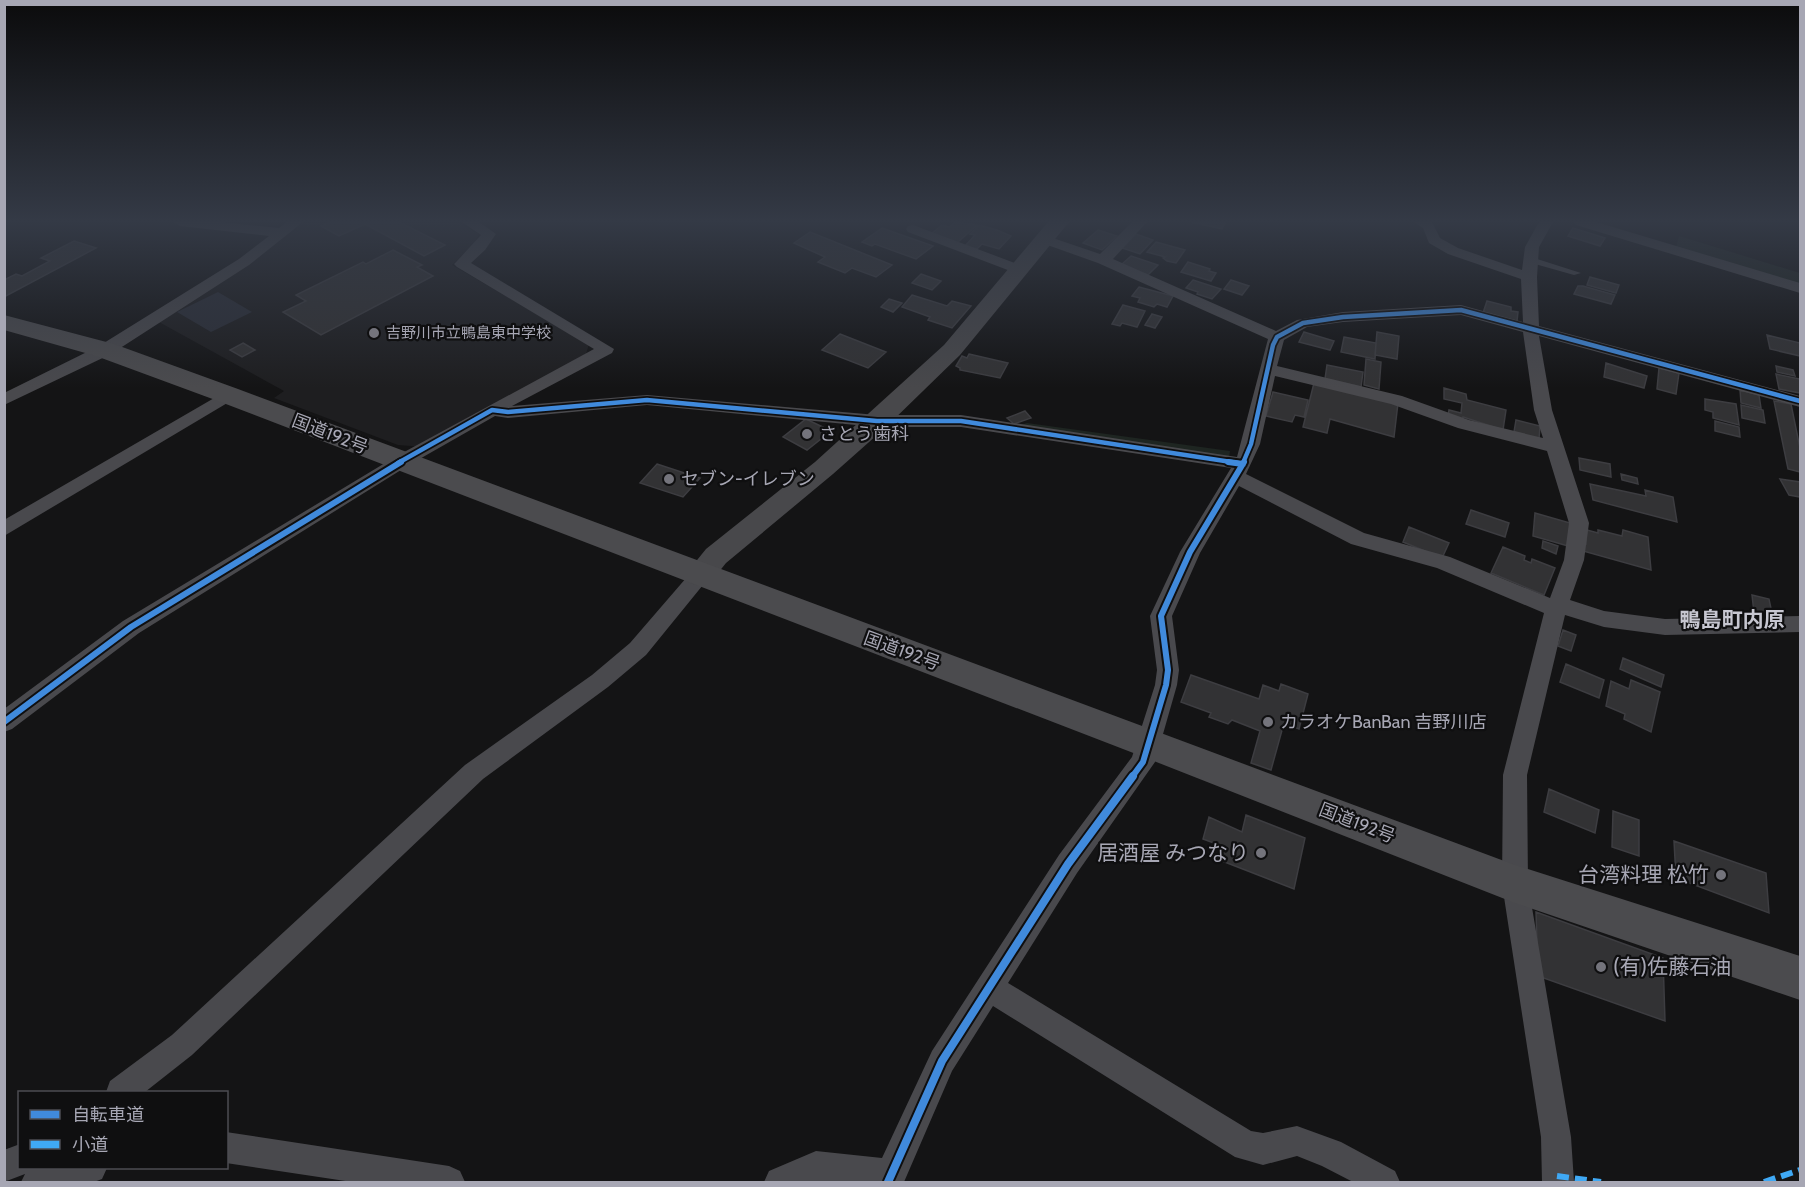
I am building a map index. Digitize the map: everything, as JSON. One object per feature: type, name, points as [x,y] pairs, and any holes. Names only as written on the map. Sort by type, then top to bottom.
[{"type":"highway","name":"国道192号","points":[[4,322],[105,350],[228,395],[1149,743],[1515,884],[1800,978]]},
{"type":"street","points":[[4,400],[105,350],[220,277]]},
{"type":"street","points":[[4,722],[131,627],[402,461],[606,349],[485,277]]},
{"type":"street","points":[[121,1091],[182,1045],[474,772],[600,681],[639,649],[716,556],[824,468],[877,421],[952,350],[1011,277]]},
{"type":"street","points":[[1142,277],[1277,337]]},
{"type":"street","points":[[1529,277],[1530,327],[1543,410],[1579,523],[1574,560],[1557,607],[1515,775],[1515,884],[1556,1137],[1558,1182]]},
{"type":"street","points":[[1764,277],[1800,288]]},
{"type":"street","points":[[780,1182],[816,1167],[890,1179],[942,1061],[1068,864],[1143,762],[1168,670],[1161,616],[1191,552],[1239,470],[1251,444],[1277,337],[1303,323],[1343,317],[1461,310],[1800,401]]},
{"type":"street","points":[[1268,369],[1396,400],[1464,424],[1555,447]]},
{"type":"street","points":[[4,529],[228,395]]},
{"type":"street","points":[[492,410],[508,412],[647,400],[877,421],[982,423],[1239,470],[1358,539],[1443,562],[1557,607],[1604,619],[1665,627],[1800,624]]},
{"type":"street","points":[[988,987],[1246,1146],[1263,1149],[1297,1141],[1329,1153],[1384,1182]]},
{"type":"street","points":[[228,1147],[449,1182]]},
{"type":"street","points":[[4,1168],[18,1161]]},
{"type":"street","points":[[37,1182],[84,1169]]},
{"type":"shaded area","name":"吉野川市立鴨島東中学校","points":[[224,277],[473,277],[589,344],[586,354],[424,447],[398,445],[274,398],[284,391],[159,322]]},
{"type":"shaded area","points":[[1770,277],[1800,277],[1800,286]]},
{"type":"shaded area","points":[[218,292],[252,312],[211,332],[177,312]]},
{"type":"shaded area","points":[[1027,423],[1230,451],[1229,458],[1018,426]]},
{"type":"building","points":[[9,277],[41,277],[4,297],[4,280]]},
{"type":"building","points":[[332,277],[430,277],[321,335],[283,312],[306,301],[296,295]]},
{"type":"building","points":[[918,277],[931,277],[941,281],[932,290],[912,283]]},
{"type":"building","points":[[1199,277],[1213,277],[1211,281]]},
{"type":"building","points":[[1591,277],[1619,285],[1616,293],[1587,285]]},
{"type":"building","points":[[1193,280],[1221,289],[1212,299],[1186,288]]},
{"type":"building","points":[[1231,280],[1249,286],[1242,295],[1224,289]]},
{"type":"building","points":[[1578,286],[1615,295],[1611,304],[1574,294]]},
{"type":"building","points":[[1139,287],[1173,296],[1167,307],[1157,304],[1154,307],[1138,302],[1140,298],[1132,296]]},
{"type":"building","points":[[912,295],[947,306],[952,301],[971,306],[952,328],[928,320],[930,317],[902,307]]},
{"type":"building","points":[[889,299],[902,303],[893,312],[881,307]]},
{"type":"building","points":[[1487,301],[1511,307],[1511,311],[1518,312],[1517,321],[1483,313]]},
{"type":"building","points":[[1123,305],[1145,311],[1137,327],[1122,323],[1120,326],[1112,324]]},
{"type":"building","points":[[1152,314],[1162,317],[1155,328],[1145,325]]},
{"type":"building","points":[[1304,332],[1334,341],[1330,350],[1299,342]]},
{"type":"building","points":[[1377,332],[1399,336],[1397,359],[1375,355]]},
{"type":"building","points":[[840,334],[886,352],[868,368],[822,350]]},
{"type":"building","points":[[1767,335],[1800,343],[1800,356],[1770,349]]},
{"type":"building","points":[[1344,337],[1376,343],[1375,359],[1341,352]]},
{"type":"building","points":[[243,343],[255,350],[242,357],[230,350]]},
{"type":"building","points":[[969,354],[1008,363],[1000,378],[960,370],[956,366],[962,356],[967,358]]},
{"type":"building","points":[[1366,359],[1381,362],[1379,389],[1364,385]]},
{"type":"building","points":[[1606,363],[1647,376],[1644,388],[1604,377]]},
{"type":"building","points":[[1327,365],[1363,372],[1361,387],[1325,379]]},
{"type":"building","points":[[1776,366],[1793,370],[1795,376],[1777,372]]},
{"type":"building","points":[[1659,368],[1679,373],[1676,394],[1657,389]]},
{"type":"building","points":[[1776,374],[1800,379],[1800,393],[1779,389]]},
{"type":"building","points":[[1314,383],[1398,403],[1394,437],[1330,419],[1327,433],[1303,427]]},
{"type":"building","points":[[1444,388],[1466,394],[1467,400],[1506,410],[1503,430],[1463,417],[1462,420],[1448,416],[1449,410],[1461,413],[1462,403],[1444,399]]},
{"type":"building","points":[[1740,390],[1759,395],[1761,408],[1741,403]]},
{"type":"building","points":[[1273,392],[1308,400],[1304,417],[1295,415],[1292,422],[1266,416]]},
{"type":"building","points":[[1705,399],[1736,404],[1739,425],[1713,418],[1713,412],[1705,410]]},
{"type":"building","points":[[1774,401],[1791,404],[1800,448],[1800,472],[1788,469]]},
{"type":"building","points":[[1741,405],[1763,410],[1765,423],[1742,418]]},
{"type":"building","points":[[1025,411],[1031,418],[1014,424],[1007,418]]},
{"type":"building","name":"さとう歯科","points":[[806,419],[831,431],[807,450],[783,437]]},
{"type":"building","points":[[1516,420],[1540,426],[1539,439],[1514,432]]},
{"type":"building","points":[[1715,421],[1739,427],[1740,437],[1715,431]]},
{"type":"building","points":[[1579,458],[1610,464],[1611,477],[1580,470]]},
{"type":"building","points":[[657,464],[700,478],[683,497],[640,483]]},
{"type":"building","points":[[1621,474],[1637,478],[1638,484],[1622,480]]},
{"type":"building","points":[[1780,479],[1800,482],[1800,497],[1789,495]]},
{"type":"building","points":[[1590,484],[1646,496],[1645,490],[1673,497],[1677,522],[1593,500]]},
{"type":"building","points":[[1471,510],[1509,523],[1505,537],[1466,524]]},
{"type":"building","points":[[1535,513],[1570,523],[1568,546],[1533,536]]},
{"type":"building","points":[[1409,527],[1449,543],[1442,558],[1403,542]]},
{"type":"building","points":[[1587,530],[1598,533],[1598,530],[1622,536],[1623,530],[1648,537],[1651,570],[1583,551]]},
{"type":"building","points":[[1543,541],[1558,546],[1556,554],[1542,548]]},
{"type":"building","points":[[1503,547],[1525,556],[1524,560],[1531,563],[1532,559],[1555,568],[1544,595],[1491,573]]},
{"type":"building","points":[[1752,595],[1769,599],[1773,618],[1754,613]]},
{"type":"building","points":[[1563,630],[1576,635],[1571,651],[1558,646]]},
{"type":"building","points":[[1623,658],[1664,675],[1661,687],[1620,669]]},
{"type":"building","points":[[1566,664],[1604,680],[1599,698],[1560,682]]},
{"type":"building","name":"カラオケBanBan 吉野川店","points":[[1191,675],[1259,699],[1263,685],[1279,691],[1281,684],[1308,694],[1299,729],[1284,723],[1271,770],[1251,763],[1260,731],[1232,720],[1228,724],[1209,717],[1211,713],[1181,702]]},
{"type":"building","points":[[1631,680],[1660,692],[1651,732],[1624,719],[1625,714],[1606,706],[1611,681],[1629,689]]},
{"type":"building","points":[[1549,789],[1599,810],[1595,833],[1544,812]]},
{"type":"building","points":[[1613,811],[1639,820],[1639,856],[1612,847]]},
{"type":"building","name":"居酒屋 みつなり","points":[[1246,815],[1305,838],[1294,889],[1217,859],[1222,846],[1203,839],[1209,817],[1242,832]]},
{"type":"building","name":"台湾料理 松竹","points":[[1674,841],[1766,873],[1769,913],[1676,878]]},
{"type":"building","name":"(有)佐藤石油","points":[[1536,912],[1663,958],[1665,1021],[1538,976]]},
{"type":"marked path","points":[[1764,1182],[1800,1170]]},
{"type":"marked path","points":[[1557,1176],[1601,1182]]},
{"type":"cycle path","points":[[888,1182],[942,1061],[1068,864],[1143,762],[1166,685],[1168,670],[1161,616],[1190,552],[1243,464],[1251,444],[1273,345],[1277,337],[1303,323],[1343,317],[1461,310],[1800,401]]},
{"type":"cycle path","points":[[4,722],[131,627],[402,461],[492,410],[508,412],[647,400],[877,421],[961,421],[1243,464]]},
{"type":"place","name":"吉野川市立鴨島東中学校","points":[[374,333]]},
{"type":"place","name":"さとう歯科","points":[[807,434]]},
{"type":"place","name":"セブン-イレブン","points":[[669,479]]},
{"type":"place","name":"カラオケBanBan 吉野川店","points":[[1268,722]]},
{"type":"place","name":"居酒屋 みつなり","points":[[1261,853]]},
{"type":"place","name":"台湾料理 松竹","points":[[1721,875]]},
{"type":"place","name":"(有)佐藤石油","points":[[1601,967]]},
{"type":"district","name":"鴨島町内原","points":[[1732,620]]}]
